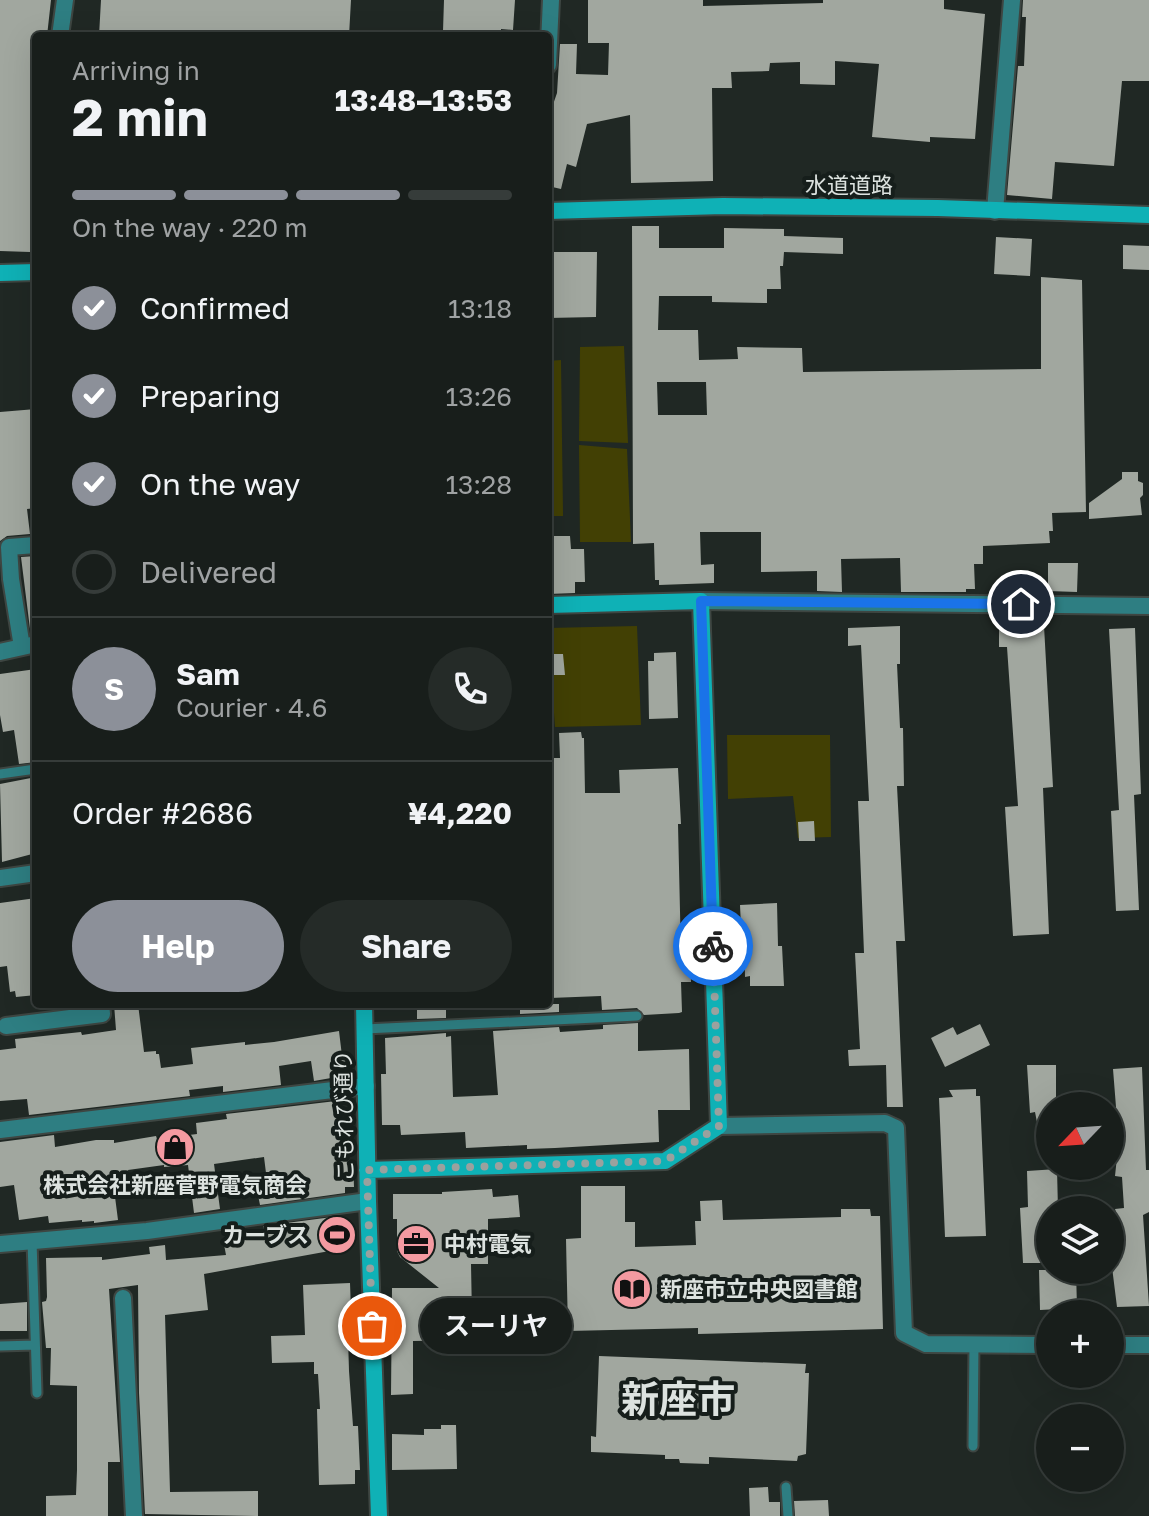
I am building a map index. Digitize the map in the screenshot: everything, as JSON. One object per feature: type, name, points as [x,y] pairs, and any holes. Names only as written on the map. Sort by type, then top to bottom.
[{"type":"street","points":[[61,32],[65,0]]},
{"type":"street","points":[[550,32],[551,0]]},
{"type":"street","points":[[995,211],[1012,0]]},
{"type":"street","name":"水道道路","points":[[552,211],[738,206],[1149,215]]},
{"type":"street","points":[[0,273],[32,272]]},
{"type":"street","points":[[0,652],[29,646],[5,579],[9,547],[32,545]]},
{"type":"street","points":[[552,605],[701,601],[1149,606]]},
{"type":"street","points":[[701,601],[719,1126]]},
{"type":"street","points":[[0,878],[32,874]]},
{"type":"street","points":[[6,1026],[102,1014],[101,1008]]},
{"type":"street","name":"こもれび通り","points":[[364,1008],[379,1516]]},
{"type":"street","points":[[0,1130],[366,1086]]},
{"type":"street","points":[[367,1170],[665,1161],[719,1126],[885,1123],[896,1128],[904,1333],[926,1344],[1036,1345]]},
{"type":"street","points":[[0,1244],[147,1231],[368,1201]]},
{"type":"street","points":[[123,1298],[134,1516]]},
{"type":"street","points":[[1124,1345],[1149,1345]]},
{"type":"lane","points":[[0,774],[32,770]]},
{"type":"lane","points":[[365,1029],[637,1016]]},
{"type":"lane","points":[[32,1241],[37,1393]]},
{"type":"lane","points":[[973,1446],[974,1344]]},
{"type":"lane","points":[[0,1346],[35,1345]]},
{"type":"lane","points":[[786,1487],[788,1516]]},
{"type":"shaded area","points":[[624,346],[628,443],[579,441],[580,347]]},
{"type":"shaded area","points":[[561,360],[563,516],[552,516],[552,361]]},
{"type":"shaded area","points":[[579,445],[627,449],[631,542],[580,542]]},
{"type":"shaded area","points":[[637,626],[641,725],[555,727],[552,628]]},
{"type":"shaded area","points":[[727,735],[830,735],[831,837],[798,838],[793,796],[728,799]]},
{"type":"building","points":[[0,0],[51,0],[47,32],[32,32],[30,252],[0,251]]},
{"type":"building","points":[[101,0],[351,0],[349,32],[99,32]]},
{"type":"building","points":[[444,0],[515,0],[513,30],[443,31]]},
{"type":"building","points":[[588,0],[703,0],[703,6],[823,3],[823,0],[944,0],[944,9],[985,14],[975,139],[930,137],[930,142],[872,137],[879,64],[835,61],[835,85],[800,84],[800,62],[770,63],[769,71],[731,72],[732,88],[712,88],[713,181],[631,183],[630,115],[587,124],[576,167],[567,164],[561,189],[552,187],[552,107],[557,93],[560,44],[577,44],[576,74],[608,75],[609,43],[588,43]]},
{"type":"building","points":[[1023,0],[1149,0],[1149,81],[1122,81],[1114,166],[1055,162],[1052,199],[1007,195],[1018,66],[1024,66],[1026,17],[1022,17]]},
{"type":"building","points":[[632,226],[659,226],[659,248],[724,248],[724,228],[784,229],[784,236],[843,238],[843,254],[784,252],[783,266],[780,266],[781,289],[767,289],[767,303],[712,302],[712,296],[659,296],[658,330],[698,330],[699,360],[738,359],[737,347],[802,348],[803,372],[1041,369],[1041,277],[1082,280],[1086,512],[1052,513],[1050,543],[983,546],[983,564],[974,564],[975,589],[966,589],[966,592],[901,592],[900,558],[841,559],[842,592],[817,591],[817,571],[761,572],[761,532],[700,532],[701,565],[714,564],[714,583],[659,585],[659,580],[655,580],[654,543],[633,544]],"holes":[[[657,382],[706,382],[707,415],[658,415]]]},
{"type":"building","points":[[996,237],[1032,239],[1030,276],[994,274]]},
{"type":"building","points":[[1123,245],[1149,246],[1149,270],[1123,269]]},
{"type":"building","points":[[552,252],[597,252],[596,317],[552,318]]},
{"type":"building","points":[[32,409],[32,508],[27,509],[30,534],[7,536],[0,541],[0,412]]},
{"type":"building","points":[[1122,472],[1138,472],[1138,481],[1143,483],[1140,498],[1142,515],[1089,519],[1089,503],[1122,479]]},
{"type":"building","points":[[552,536],[570,536],[571,549],[584,549],[585,582],[575,582],[575,593],[552,594]]},
{"type":"building","points":[[32,556],[30,629],[21,557]]},
{"type":"building","points":[[1048,563],[1078,563],[1077,592],[1048,591]]},
{"type":"building","points":[[900,626],[900,664],[897,664],[904,786],[897,786],[905,941],[896,941],[903,1107],[887,1107],[886,1065],[849,1066],[848,1050],[860,1049],[855,953],[864,953],[858,801],[869,801],[861,645],[848,646],[848,628]]},
{"type":"building","points":[[1044,626],[1053,787],[1043,788],[1049,934],[1013,936],[1005,807],[1018,806],[1007,647],[999,647],[999,628]]},
{"type":"building","points":[[1135,628],[1141,794],[1134,795],[1139,910],[1116,911],[1111,811],[1119,810],[1109,629]]},
{"type":"building","points":[[676,652],[678,718],[649,719],[648,661],[654,661],[654,653]]},
{"type":"building","points":[[552,654],[563,654],[565,675],[552,675]]},
{"type":"building","points":[[32,670],[32,762],[19,764],[14,730],[3,732],[0,674]]},
{"type":"building","points":[[581,732],[584,738],[585,793],[620,793],[619,770],[678,768],[681,955],[690,955],[691,982],[681,982],[682,1012],[644,1015],[637,1008],[602,1010],[601,996],[552,998],[552,758],[560,758],[559,733]]},
{"type":"building","points":[[32,778],[32,854],[2,862],[0,784]]},
{"type":"building","points":[[814,821],[815,841],[799,841],[798,822]]},
{"type":"building","points":[[32,899],[32,995],[16,997],[15,991],[10,992],[7,966],[0,967],[0,903]]},
{"type":"building","points":[[777,903],[778,946],[782,946],[784,986],[750,986],[750,976],[745,977],[744,927],[741,927],[740,905]]},
{"type":"building","points":[[552,1004],[559,1004],[559,1012],[520,1014],[520,1008],[552,1008]]},
{"type":"building","points":[[114,1008],[138,1008],[144,1052],[156,1051],[161,1068],[193,1064],[191,1048],[274,1042],[339,1031],[348,1075],[314,1081],[311,1061],[279,1066],[281,1085],[223,1092],[223,1086],[189,1090],[190,1096],[29,1115],[27,1099],[0,1101],[0,1050],[16,1048],[15,1039],[116,1030]]},
{"type":"building","points":[[417,1008],[446,1008],[446,1018],[417,1019]]},
{"type":"building","points":[[638,1023],[638,1051],[689,1049],[690,1110],[658,1110],[659,1142],[527,1149],[527,1145],[466,1148],[465,1132],[401,1135],[400,1125],[382,1125],[381,1074],[386,1074],[385,1038],[446,1033],[446,1037],[451,1036],[453,1097],[498,1095],[493,1031],[559,1027],[560,1032]]},
{"type":"building","points":[[980,1024],[990,1045],[945,1067],[931,1038],[953,1027],[957,1035]]},
{"type":"building","points":[[1027,1065],[1056,1065],[1056,1092],[1036,1092],[1036,1117],[1035,1112],[1030,1113]]},
{"type":"building","points":[[1142,1067],[1146,1170],[1149,1170],[1149,1212],[1143,1215],[1149,1306],[1124,1307],[1124,1300],[1116,1300],[1114,1284],[1124,1284],[1124,1092],[1115,1092],[1113,1069]]},
{"type":"building","points":[[976,1089],[976,1096],[980,1096],[986,1236],[945,1237],[939,1098],[953,1097],[949,1090]]},
{"type":"building","points":[[336,1101],[343,1158],[353,1161],[354,1187],[345,1187],[345,1193],[260,1205],[257,1190],[268,1189],[264,1157],[214,1164],[220,1209],[194,1213],[188,1165],[164,1165],[128,1170],[131,1187],[114,1189],[118,1220],[49,1223],[48,1216],[19,1220],[14,1185],[0,1187],[0,1142],[54,1135],[55,1147],[96,1140],[114,1140],[114,1143],[156,1136],[157,1139],[197,1134],[196,1123],[227,1119],[226,1114]]},
{"type":"building","points":[[1036,1170],[1036,1180],[1057,1180],[1058,1196],[1036,1196],[1036,1263],[1023,1263],[1020,1208],[1028,1207],[1027,1171]]},
{"type":"building","points":[[581,1186],[625,1186],[625,1222],[635,1222],[635,1247],[696,1245],[695,1221],[701,1221],[700,1201],[722,1200],[723,1220],[841,1217],[841,1209],[870,1209],[871,1216],[880,1216],[883,1329],[698,1334],[698,1328],[568,1331],[566,1239],[581,1238]]},
{"type":"building","points":[[492,1189],[493,1197],[518,1195],[520,1217],[488,1219],[488,1264],[471,1264],[472,1316],[481,1316],[480,1340],[413,1341],[413,1394],[391,1395],[392,1288],[439,1288],[400,1257],[397,1251],[393,1194],[442,1194]]},
{"type":"building","points":[[340,1216],[346,1248],[204,1274],[208,1310],[165,1315],[170,1492],[258,1491],[258,1516],[145,1514],[138,1285],[109,1289],[120,1462],[108,1462],[108,1516],[46,1516],[46,1496],[76,1495],[77,1386],[50,1385],[51,1348],[46,1348],[42,1302],[47,1297],[46,1258],[102,1257],[102,1260],[150,1254],[149,1247],[165,1245],[166,1260],[226,1255],[223,1239],[228,1237],[264,1232],[263,1226]]},
{"type":"building","points":[[350,1283],[352,1337],[348,1337],[349,1371],[353,1426],[358,1426],[360,1470],[355,1470],[355,1484],[319,1485],[318,1374],[314,1374],[314,1362],[272,1363],[271,1336],[305,1335],[303,1285]]},
{"type":"building","points":[[1039,1284],[1076,1284],[1077,1300],[1040,1300]]},
{"type":"building","points":[[27,1302],[27,1331],[0,1331],[0,1304]]},
{"type":"building","points":[[599,1356],[806,1364],[805,1373],[809,1373],[806,1454],[798,1456],[797,1461],[709,1457],[709,1464],[680,1463],[679,1459],[665,1459],[665,1455],[591,1452],[591,1436],[596,1437]]},
{"type":"building","points":[[441,1425],[456,1425],[457,1469],[392,1470],[392,1434],[424,1435],[424,1429],[441,1429]]},
{"type":"building","points":[[768,1487],[769,1502],[780,1502],[780,1516],[750,1516],[749,1488]]},
{"type":"building","points":[[828,1500],[829,1516],[795,1516],[794,1501]]},
{"type":"way so far","points":[[372,1326],[367,1170],[665,1161],[719,1126],[713,946]]},
{"type":"place","name":"株式会社新座菅野電気商会","points":[[175,1147]]},
{"type":"place","name":"カーブス","points":[[337,1235]]},
{"type":"place","name":"中村電気","points":[[416,1244]]},
{"type":"place","name":"新座市立中央図書館","points":[[632,1289]]},
{"type":"place","name":"スーリヤ","points":[[372,1326]]},
{"type":"district","name":"新座市","points":[[678,1400]]},
{"type":"route","points":[[713,946],[701,601],[1021,604]]}]
